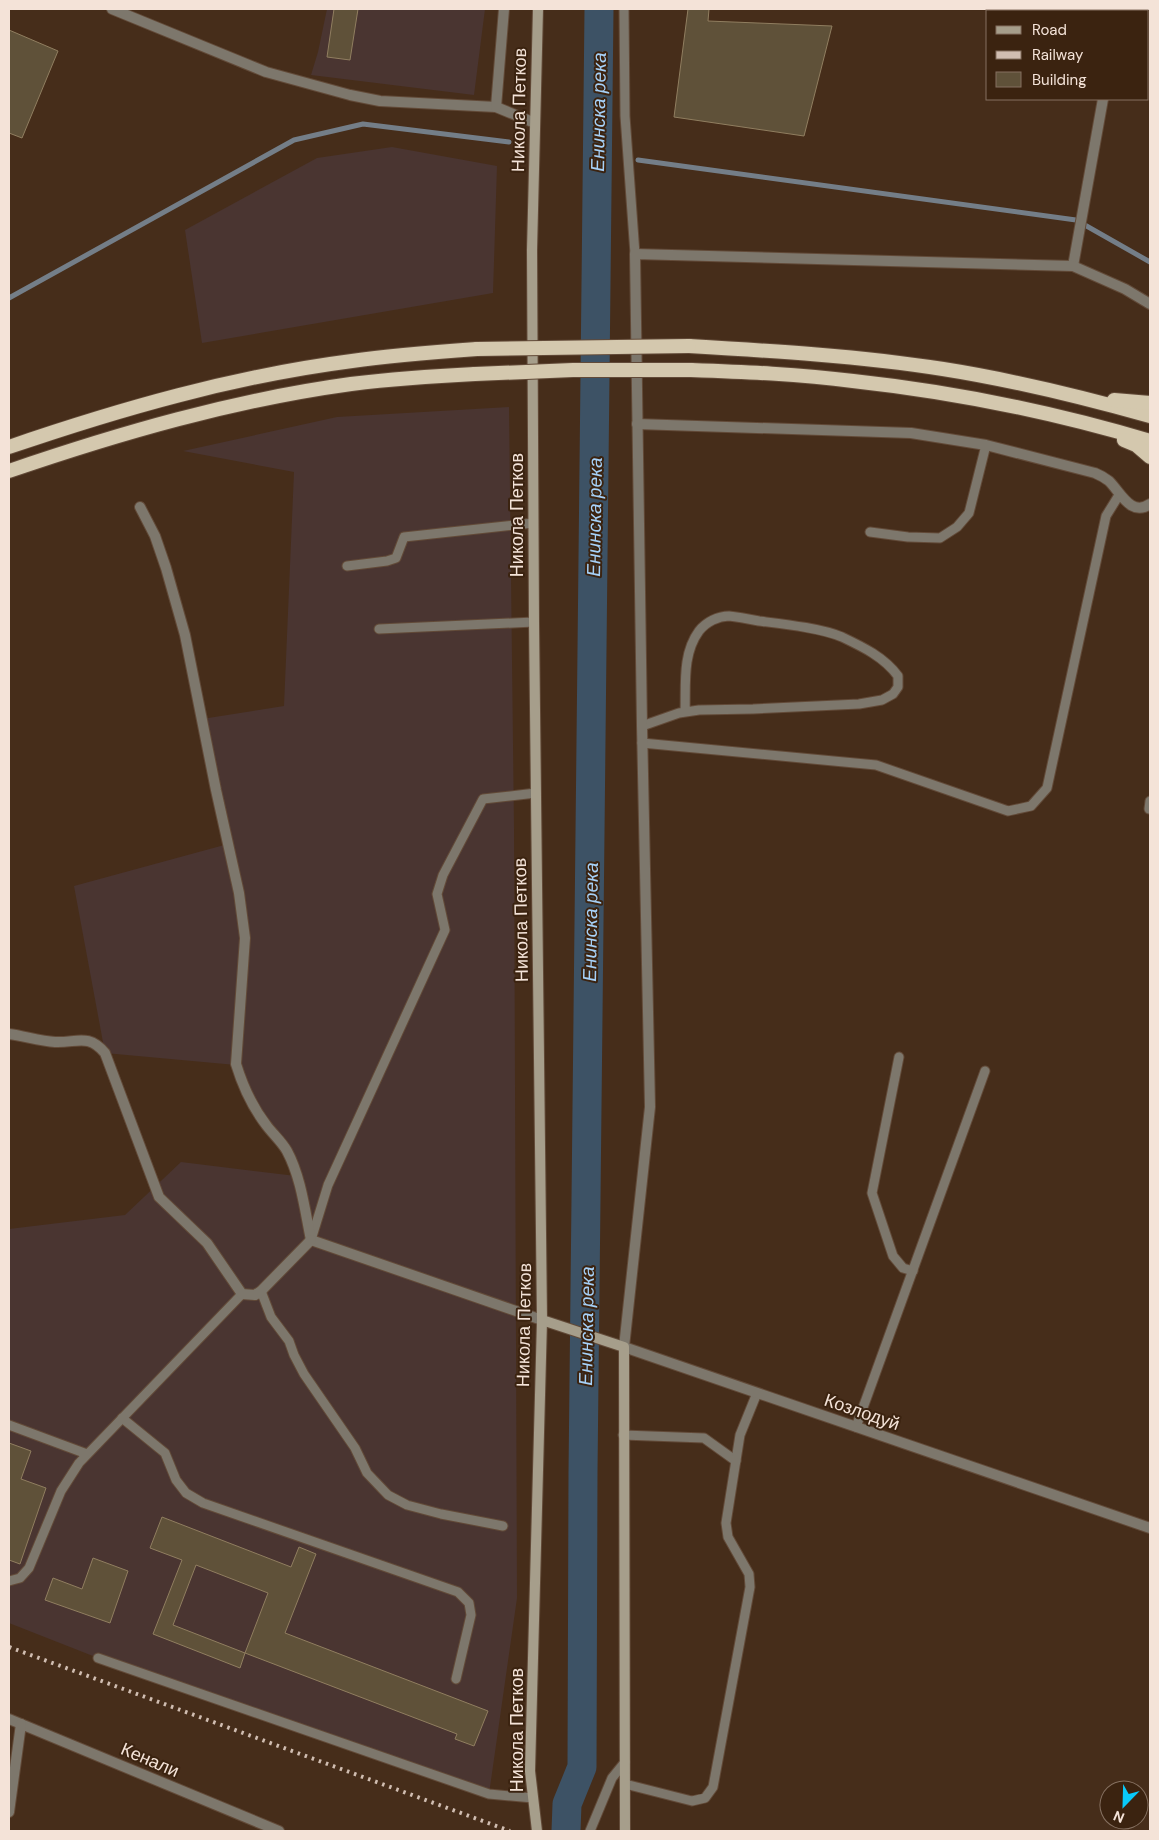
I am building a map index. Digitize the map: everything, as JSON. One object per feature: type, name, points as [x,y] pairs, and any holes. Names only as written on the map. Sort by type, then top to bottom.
[{"type":"highway","points":[[9,447],[78,423],[243,380],[350,361],[477,349],[689,346],[810,354],[899,363],[988,377],[1070,395],[1150,416]]},
{"type":"highway","points":[[9,471],[156,425],[264,400],[349,385],[475,374],[573,370],[691,370],[854,380],[969,398],[1068,419],[1150,441]]},
{"type":"highway","points":[[1070,395],[1150,403]]},
{"type":"highway","points":[[1068,419],[1136,445],[1150,457]]},
{"type":"main road","name":"Никола Петков","points":[[537,1831],[530,1771],[542,1320],[533,523],[532,250],[538,9]]},
{"type":"main road","name":"Козлодуй","points":[[542,1320],[624,1347]]},
{"type":"main road","points":[[624,1347],[625,1831]]},
{"type":"street","points":[[112,9],[266,72],[350,95],[380,101],[496,107],[534,122]]},
{"type":"street","points":[[496,107],[504,9]]},
{"type":"street","points":[[1073,266],[1103,100]]},
{"type":"street","points":[[624,1347],[650,1107],[642,743],[635,254],[1073,266],[1150,304]]},
{"type":"street","points":[[637,424],[877,430],[911,433],[986,445],[1095,473],[1107,479],[1119,495],[1130,505],[1138,508],[1150,504]]},
{"type":"street","points":[[140,507],[155,536],[185,635],[239,893],[246,938],[236,1064],[249,1098],[266,1125],[287,1150],[297,1176],[311,1240]]},
{"type":"street","points":[[9,1034],[55,1042],[84,1040],[98,1044],[105,1053],[159,1197],[206,1244],[242,1294],[255,1295],[261,1291],[311,1240]]},
{"type":"street","points":[[311,1240],[542,1320]]},
{"type":"street","name":"Козлодуй","points":[[624,1347],[1150,1528]]},
{"type":"street","name":"Кенали","points":[[9,1719],[279,1831]]},
{"type":"street","points":[[9,1812],[21,1724]]},
{"type":"lane","points":[[624,9],[625,116],[635,254]]},
{"type":"lane","points":[[870,532],[908,537],[940,538],[957,527],[969,513],[986,445]]},
{"type":"lane","points":[[642,743],[876,765],[1008,811],[1031,806],[1047,788],[1106,516],[1119,495]]},
{"type":"lane","points":[[347,566],[387,561],[396,558],[404,537],[533,523]]},
{"type":"lane","points":[[642,726],[685,712],[699,710],[859,704],[882,700],[893,694],[898,687],[898,676],[889,664],[870,651],[840,636],[794,626],[728,616],[710,620],[699,630],[689,648],[686,667],[685,712]]},
{"type":"lane","points":[[379,629],[534,622]]},
{"type":"lane","points":[[311,1240],[328,1185],[445,930],[437,894],[443,875],[483,799],[536,793]]},
{"type":"lane","points":[[899,1057],[872,1192],[893,1256],[903,1268],[913,1271]]},
{"type":"lane","points":[[856,1427],[985,1071]]},
{"type":"lane","points":[[261,1291],[271,1317],[289,1341],[304,1374],[355,1448],[367,1473],[388,1494],[407,1505],[441,1514],[503,1526]]},
{"type":"lane","points":[[9,1581],[20,1578],[29,1568],[61,1491],[79,1463],[242,1294]]},
{"type":"lane","points":[[625,1784],[692,1801],[705,1798],[713,1787],[750,1586],[749,1574],[728,1538],[726,1523],[740,1435],[757,1393]]},
{"type":"lane","points":[[122,1418],[165,1453],[176,1480],[186,1493],[203,1503],[458,1592],[469,1603],[471,1615],[456,1679]]},
{"type":"lane","points":[[9,1425],[87,1454]]},
{"type":"lane","points":[[624,1435],[704,1438],[736,1461]]},
{"type":"lane","points":[[98,1658],[489,1794],[533,1798]]},
{"type":"lane","points":[[590,1831],[612,1778],[625,1762]]},
{"type":"shaded area","points":[[327,9],[485,9],[474,95],[311,75]]},
{"type":"shaded area","points":[[392,147],[497,166],[493,293],[202,343],[185,230],[317,158]]},
{"type":"shaded area","points":[[509,407],[514,828],[517,1598],[489,1794],[98,1658],[9,1623],[9,1229],[125,1215],[181,1162],[296,1176],[266,1125],[236,1065],[105,1053],[74,886],[228,844],[202,719],[284,706],[294,472],[183,451],[337,417]]},
{"type":"building","points":[[334,9],[358,9],[350,60],[327,57]]},
{"type":"building","points":[[688,9],[709,9],[708,21],[832,26],[804,136],[674,117]]},
{"type":"building","points":[[9,30],[58,51],[22,138],[9,133]]},
{"type":"building","points":[[9,1443],[31,1451],[21,1479],[46,1488],[20,1564],[9,1560]]},
{"type":"building","points":[[162,1517],[291,1567],[299,1547],[316,1554],[285,1633],[488,1711],[474,1746],[455,1739],[457,1734],[245,1653],[240,1668],[153,1634],[182,1560],[150,1548]],"holes":[[[196,1565],[268,1593],[245,1653],[173,1625]]]},
{"type":"building","points":[[93,1558],[128,1571],[110,1623],[45,1600],[53,1578],[82,1589]]},
{"type":"waterway","name":"Енинска река","points":[[566,1831],[567,1804],[582,1767],[583,1473],[599,9]]},
{"type":"waterway","points":[[9,298],[294,140],[363,124],[509,142]]},
{"type":"waterway","points":[[638,160],[1076,220],[1150,262]]},
{"type":"railway","points":[[9,1647],[510,1831]]}]
